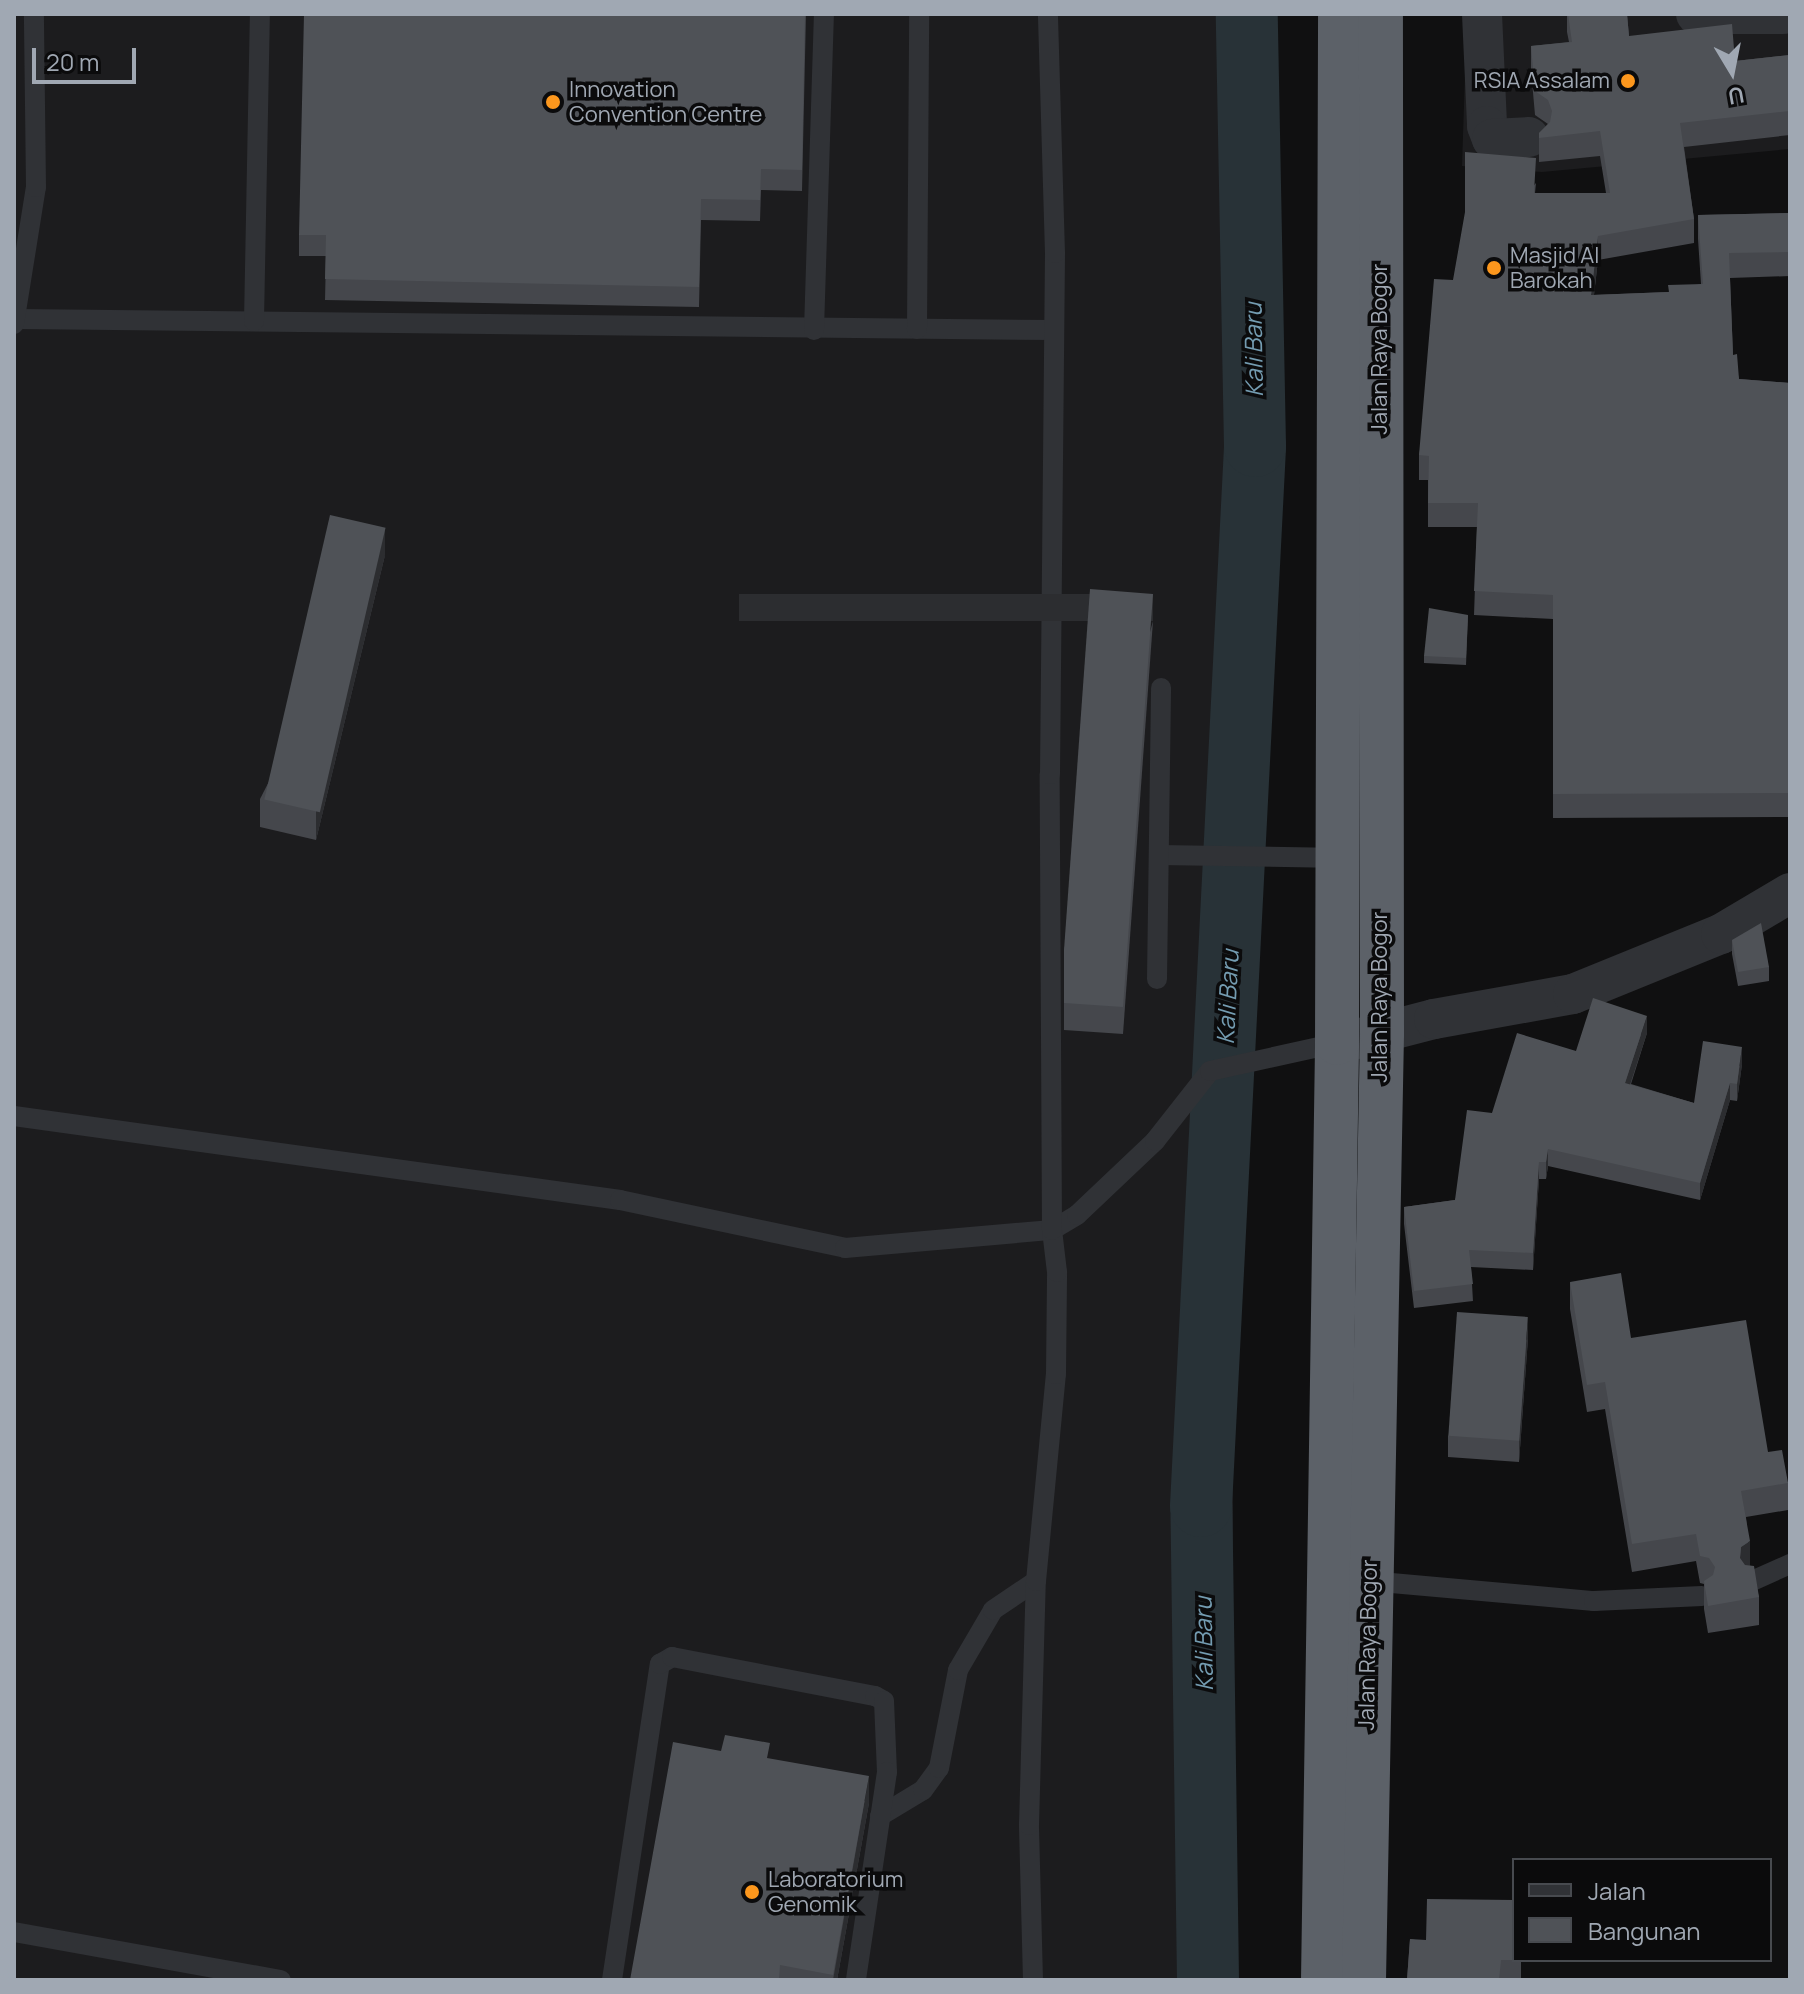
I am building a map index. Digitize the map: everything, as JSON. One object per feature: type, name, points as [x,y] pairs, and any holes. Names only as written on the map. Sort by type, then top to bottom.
[{"type":"highway","name":"Jalan Raya Bogor","points":[[1340,14],[1358,858],[1382,1033],[1369,1581],[1364,1980]]},
{"type":"highway","name":"Jalan Raya Bogor","points":[[1323,1980],[1337,1043],[1358,858],[1381,14]]},
{"type":"street","points":[[1482,14],[1487,126],[1492,139],[1529,137]]},
{"type":"street","points":[[1696,14],[1783,14]]},
{"type":"street","points":[[1337,1043],[1434,1019],[1573,994],[1721,934],[1790,893]]},
{"type":"lane","points":[[34,14],[36,187],[15,321],[1054,330]]},
{"type":"lane","points":[[254,321],[260,14]]},
{"type":"lane","points":[[814,330],[824,14]]},
{"type":"lane","points":[[917,329],[919,14]]},
{"type":"lane","points":[[1033,1980],[1029,1825],[1036,1581],[1056,1374],[1057,1272],[1052,1230],[1050,774],[1054,330],[1048,14]]},
{"type":"lane","points":[[1157,979],[1161,688]]},
{"type":"lane","points":[[1159,855],[1358,858]]},
{"type":"lane","points":[[14,1116],[620,1200],[845,1248],[1052,1230],[1077,1215],[1155,1141],[1210,1071],[1337,1043]]},
{"type":"lane","points":[[1752,1581],[1790,1564]]},
{"type":"lane","points":[[880,1816],[923,1790],[939,1768],[958,1670],[993,1610],[1036,1581]]},
{"type":"lane","points":[[1369,1581],[1594,1601],[1702,1596]]},
{"type":"lane","points":[[612,1980],[660,1664],[672,1657],[875,1696],[884,1701],[887,1772],[856,1980]]},
{"type":"lane","points":[[14,1932],[281,1980]]},
{"type":"shaded area","points":[[14,14],[1233,14],[1233,1980],[14,1980]]},
{"type":"shaded area","name":"RSIA Assalam","points":[[1467,14],[1790,14],[1790,149],[1542,172],[1462,166]]},
{"type":"building","name":"Innovation Convention Centre","points":[[304,14],[805,14],[802,170],[761,169],[760,200],[701,199],[699,287],[325,279],[326,235],[299,235]]},
{"type":"building","points":[[1568,14],[1627,14],[1629,36],[1732,24],[1735,61],[1790,55],[1790,111],[1680,123],[1694,219],[1598,236],[1591,295],[1669,292],[1668,285],[1703,284],[1698,215],[1790,213],[1790,252],[1729,253],[1733,355],[1737,354],[1739,379],[1790,383],[1790,793],[1553,794],[1553,595],[1474,591],[1478,503],[1428,503],[1429,456],[1419,455],[1434,279],[1453,280],[1465,212],[1465,152],[1536,158],[1534,193],[1610,193],[1600,131],[1539,138],[1539,133],[1550,122],[1552,111],[1548,100],[1535,91],[1531,46],[1572,42]]},
{"type":"building","points":[[330,515],[386,528],[320,812],[264,800]]},
{"type":"building","points":[[1090,589],[1153,594],[1123,1007],[1064,1003],[1064,950]]},
{"type":"building","points":[[1429,608],[1468,615],[1466,658],[1424,656]]},
{"type":"building","points":[[1761,923],[1769,967],[1738,972],[1732,940]]},
{"type":"building","points":[[1593,998],[1647,1016],[1625,1083],[1694,1103],[1703,1041],[1742,1047],[1737,1084],[1730,1083],[1700,1183],[1548,1149],[1546,1162],[1539,1162],[1533,1253],[1469,1250],[1473,1284],[1414,1291],[1404,1207],[1455,1200],[1467,1110],[1492,1113],[1517,1033],[1576,1051]]},
{"type":"building","points":[[1621,1273],[1631,1338],[1746,1320],[1768,1452],[1782,1450],[1788,1483],[1741,1491],[1750,1541],[1741,1547],[1740,1558],[1745,1565],[1754,1566],[1759,1597],[1708,1606],[1704,1581],[1713,1575],[1715,1567],[1709,1558],[1700,1556],[1696,1534],[1632,1544],[1605,1382],[1587,1385],[1570,1282]]},
{"type":"building","points":[[1457,1312],[1528,1317],[1519,1441],[1448,1436]]},
{"type":"building","name":"Laboratorium Genomik","points":[[725,1735],[770,1743],[767,1758],[869,1776],[833,1975],[780,1965],[779,1980],[630,1980],[673,1742],[721,1751]]},
{"type":"building","points":[[1427,1899],[1512,1900],[1512,1960],[1501,1960],[1499,1980],[1407,1980],[1410,1939],[1426,1940]]},
{"type":"waterway","name":"Kali Baru","points":[[1208,1980],[1201,1506],[1255,446],[1247,14]]},
{"type":"place","name":"RSIA Assalam","points":[[1628,81]]},
{"type":"place","name":"Innovation Convention Centre","points":[[553,102]]},
{"type":"place","name":"Masjid Al Barokah","points":[[1494,268]]},
{"type":"place","name":"Laboratorium Genomik","points":[[752,1892]]}]
